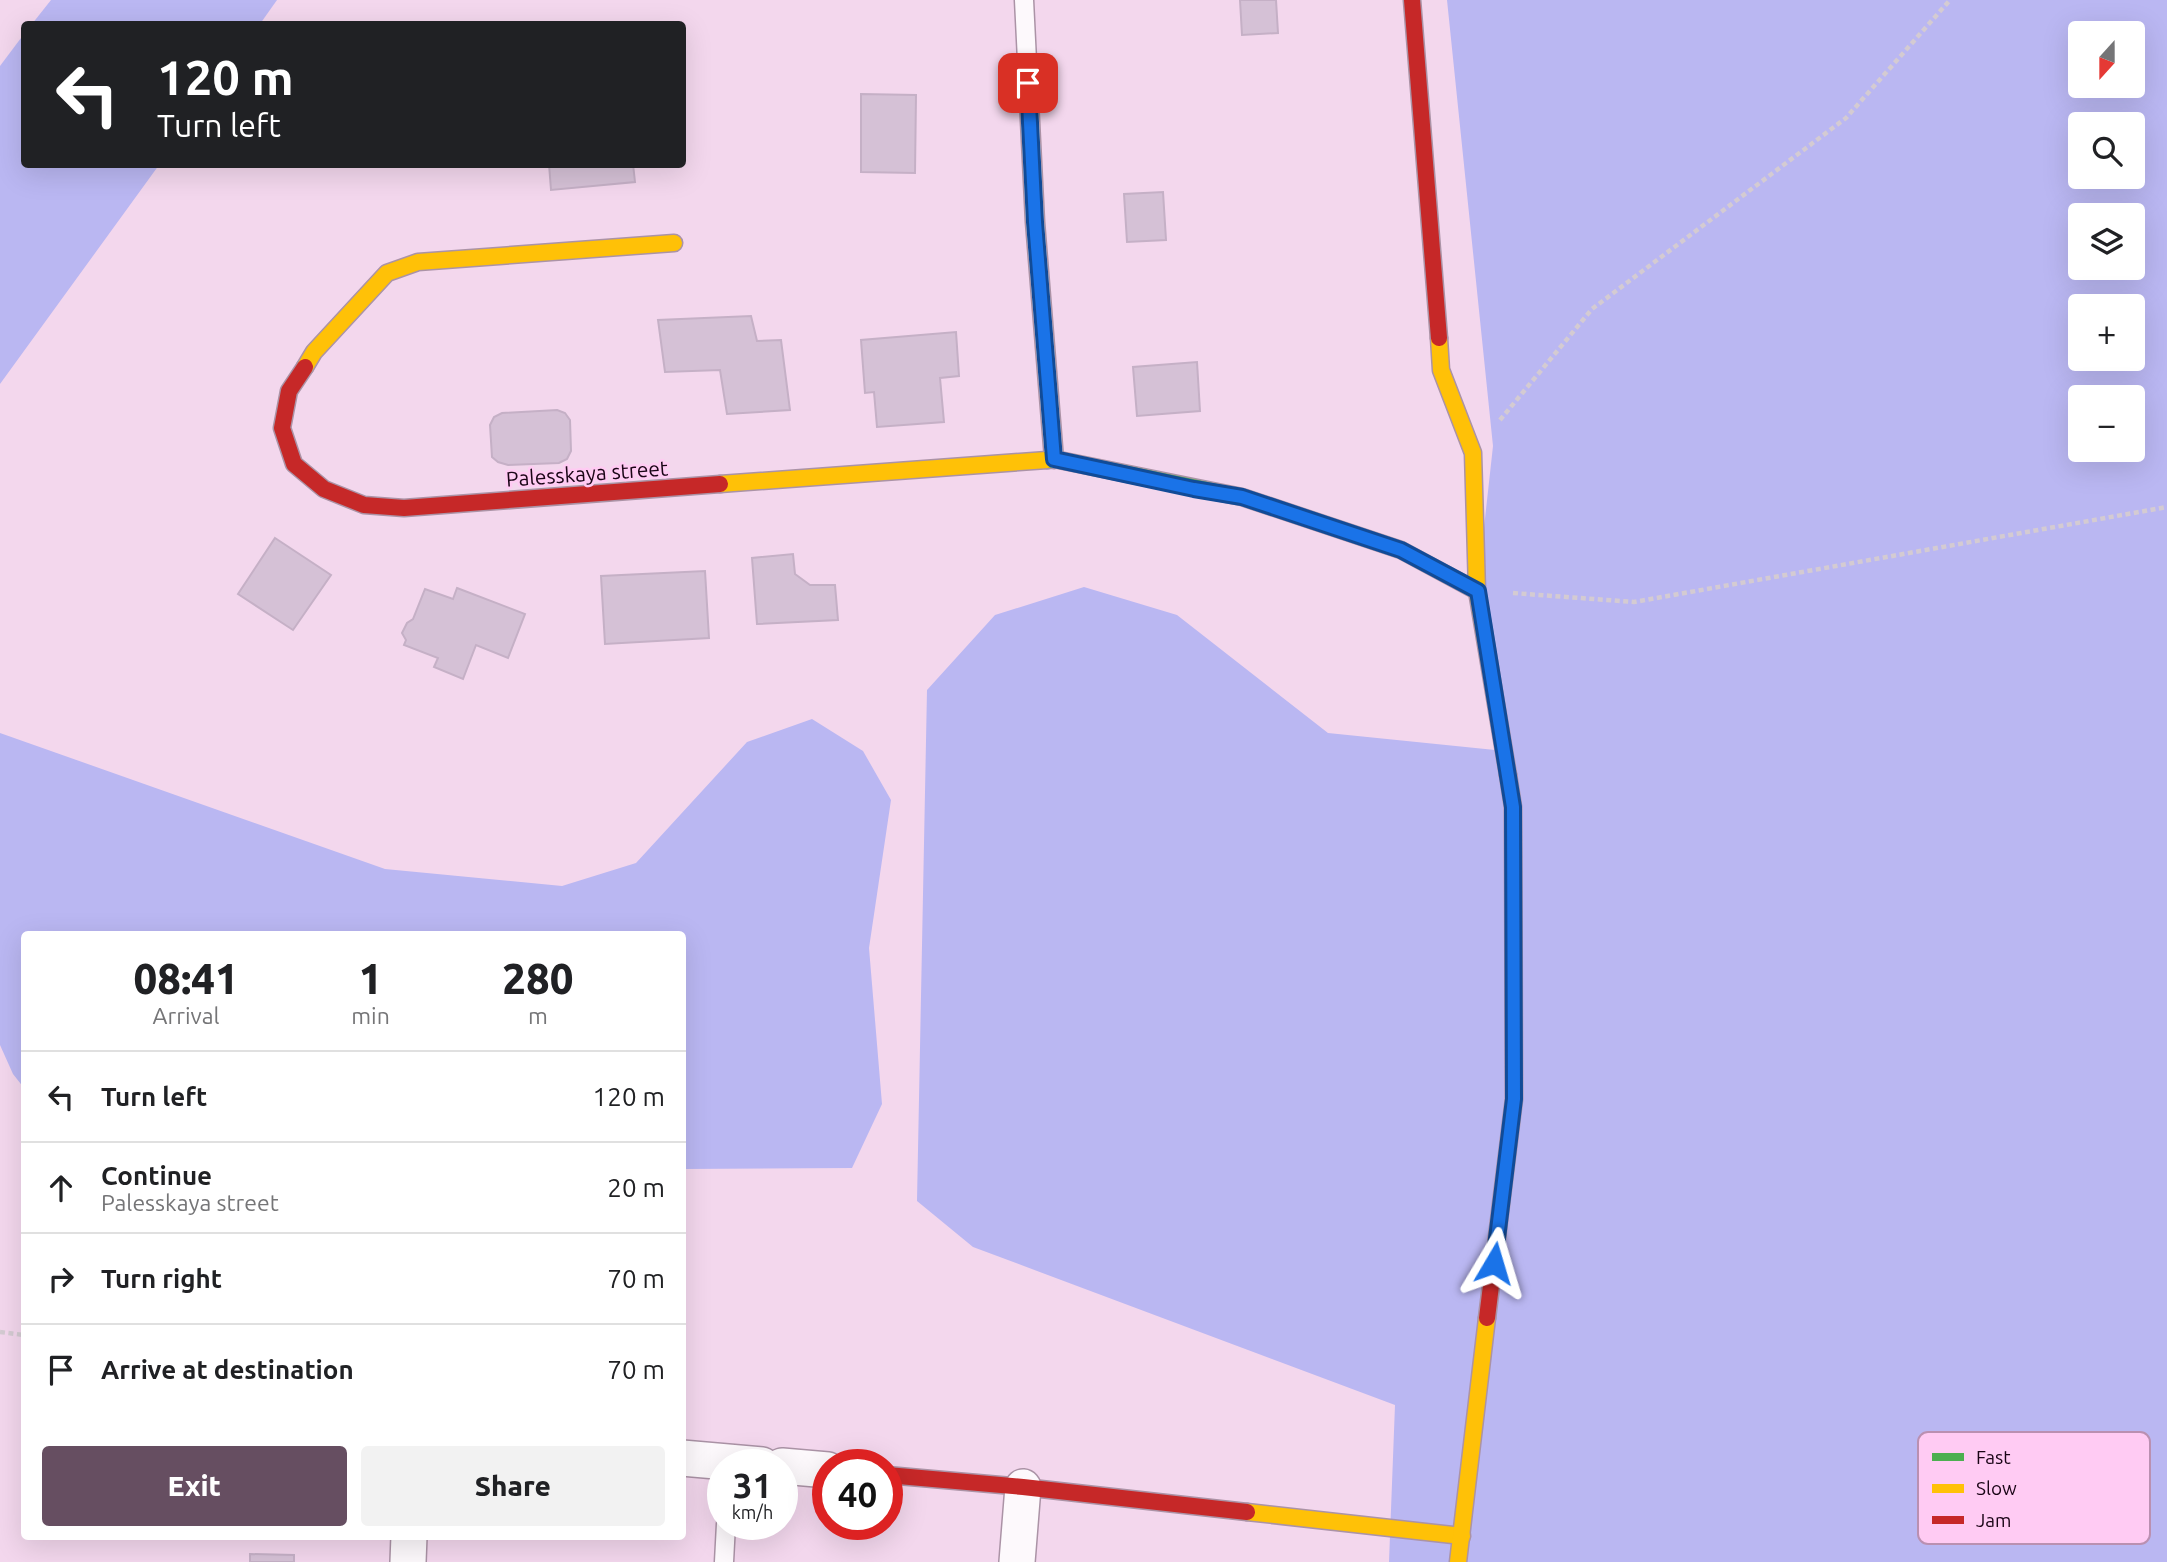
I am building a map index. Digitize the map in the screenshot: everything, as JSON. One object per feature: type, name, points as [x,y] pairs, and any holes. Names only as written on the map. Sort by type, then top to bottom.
[{"type":"street","points":[[1412,0],[1441,370],[1473,453],[1478,591],[1513,807],[1514,1099],[1458,1562]]},
{"type":"street","name":"Palesskaya street","points":[[674,243],[418,262],[387,273],[314,352],[289,391],[282,428],[294,464],[324,489],[364,505],[404,508],[1054,459],[1242,497],[1401,550],[1478,591]]},
{"type":"street","points":[[686,1458],[707,1461]]},
{"type":"street","points":[[903,1476],[1023,1487],[1462,1536]]},
{"type":"street","points":[[1017,1562],[1023,1487]]},
{"type":"street","points":[[408,1562],[409,1540]]},
{"type":"lane","points":[[1024,0],[1035,222],[1054,459]]},
{"type":"lane","points":[[724,1562],[725,1540]]},
{"type":"path","points":[[1473,453],[1592,309],[1846,118],[1950,0]]},
{"type":"path","points":[[1478,591],[1634,602],[2167,507]]},
{"type":"path","points":[[0,1332],[21,1335]]},
{"type":"shaded area","points":[[51,0],[277,0],[262,21],[34,21]]},
{"type":"shaded area","points":[[1447,0],[2167,0],[2167,1562],[1389,1562],[1395,1405],[973,1247],[917,1201],[927,690],[995,615],[1084,587],[1177,615],[1328,733],[1495,750],[1477,591],[1493,446]]},
{"type":"shaded area","points":[[21,38],[21,168],[157,168],[0,384],[0,66]]},
{"type":"shaded area","points":[[812,719],[863,751],[891,800],[869,948],[882,1104],[852,1168],[686,1169],[686,931],[21,931],[21,1084],[13,1074],[0,1045],[0,733],[385,869],[562,886],[636,863],[747,742]]},
{"type":"building","points":[[1240,0],[1276,0],[1278,33],[1242,35]]},
{"type":"building","points":[[861,94],[916,95],[915,173],[861,172]]},
{"type":"building","points":[[549,168],[633,168],[635,182],[551,190]]},
{"type":"building","points":[[1163,192],[1166,240],[1127,242],[1124,194]]},
{"type":"building","points":[[751,316],[757,341],[781,340],[790,410],[727,414],[720,370],[665,372],[658,320]]},
{"type":"building","points":[[956,332],[959,376],[940,378],[944,422],[877,427],[874,392],[865,393],[861,340]]},
{"type":"building","points":[[1197,362],[1200,411],[1137,416],[1133,367]]},
{"type":"building","points":[[557,410],[565,413],[570,420],[571,451],[567,459],[559,463],[508,465],[492,457],[490,425],[494,417],[502,413]]},
{"type":"building","points":[[275,538],[331,575],[293,630],[238,594]]},
{"type":"building","points":[[793,554],[795,574],[810,585],[835,585],[838,620],[757,624],[752,558]]},
{"type":"building","points":[[705,571],[709,638],[605,644],[601,576]]},
{"type":"building","points":[[457,588],[525,614],[508,658],[476,645],[463,679],[434,667],[438,658],[404,645],[406,640],[402,633],[407,623],[413,619],[425,589],[453,599]]},
{"type":"building","points":[[250,1554],[294,1555],[294,1562],[250,1562]]},
{"type":"traffic: fast","points":[[1047,460],[1054,459],[1242,497],[1401,550],[1477,591]]},
{"type":"traffic: slow","points":[[305,367],[314,352],[387,273],[418,262],[674,243]]},
{"type":"traffic: slow","points":[[1439,338],[1441,370],[1473,453],[1477,591],[1508,775]]},
{"type":"traffic: slow","points":[[720,484],[1047,460]]},
{"type":"traffic: slow","points":[[1458,1562],[1487,1318]]},
{"type":"traffic: slow","points":[[1247,1512],[1462,1536]]},
{"type":"traffic: jam","points":[[1412,0],[1439,338]]},
{"type":"traffic: jam","points":[[305,367],[289,391],[282,428],[294,464],[324,489],[364,505],[404,508],[720,484]]},
{"type":"traffic: jam","points":[[1487,1318],[1514,1099],[1513,807],[1508,775]]},
{"type":"traffic: jam","points":[[903,1476],[1247,1512]]},
{"type":"route","points":[[1028,83],[1035,222],[1054,459],[1242,497],[1401,550],[1478,591],[1513,807],[1514,1099],[1494,1263]]}]
